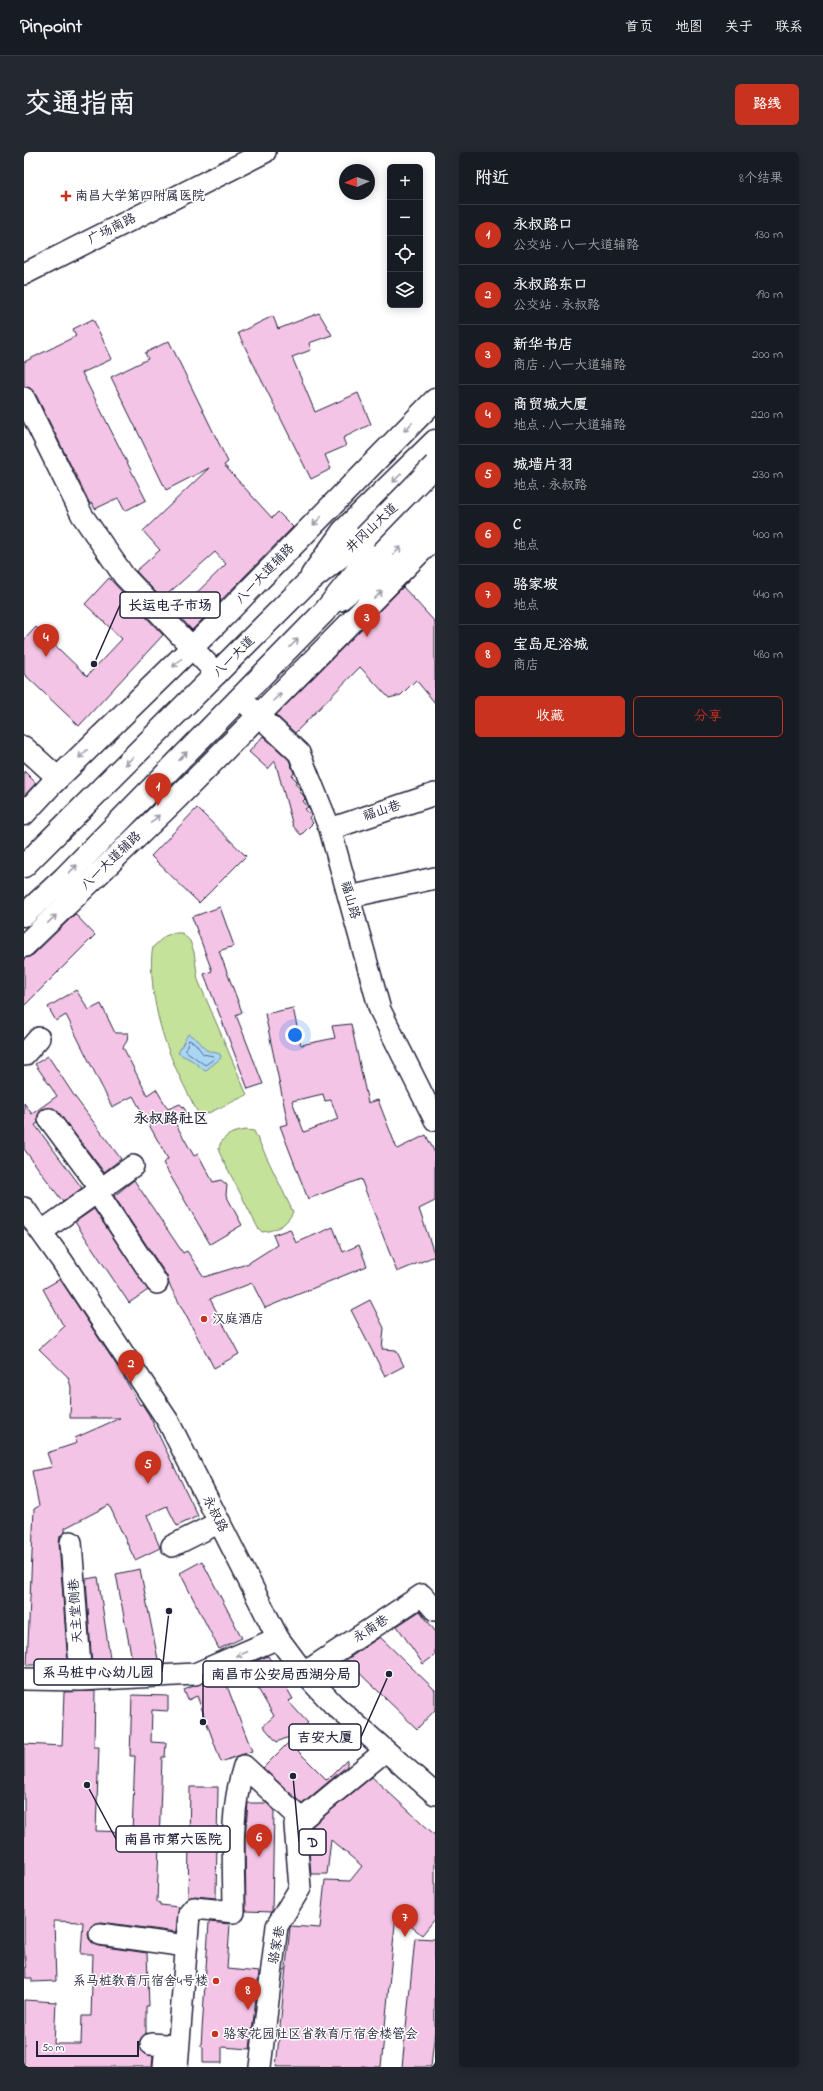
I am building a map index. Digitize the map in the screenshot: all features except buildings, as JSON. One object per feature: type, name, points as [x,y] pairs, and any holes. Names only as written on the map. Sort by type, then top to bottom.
[{"type":"main road","name":"八一大道辅路","points":[[24,814],[58,778],[192,648],[435,400]]},
{"type":"main road","name":"八一大道","points":[[24,866],[218,674],[305,585],[343,531],[435,441]]},
{"type":"main road","name":"井冈山大道","points":[[324,612],[370,544],[435,465]]},
{"type":"main road","name":"井冈山大道","points":[[305,585],[370,544],[435,487]]},
{"type":"main road","points":[[24,915],[64,878],[324,612],[387,562],[435,512]]},
{"type":"main road","name":"八一大道辅路","points":[[24,946],[258,715],[435,537]]},
{"type":"street","points":[[24,258],[238,152]]},
{"type":"street","name":"广场南路","points":[[24,274],[265,152]]},
{"type":"street","points":[[24,398],[82,515],[124,576],[218,674]]},
{"type":"street","name":"福山路","points":[[240,698],[300,753],[330,829],[380,1010],[435,1120]]},
{"type":"street","points":[[24,748],[58,778]]},
{"type":"street","name":"福山巷","points":[[330,829],[435,794]]},
{"type":"street","points":[[349,897],[435,878]]},
{"type":"street","points":[[24,1055],[39,1038]]},
{"type":"street","points":[[49,1119],[99,1191],[157,1283]]},
{"type":"street","points":[[41,1232],[133,1166]]},
{"type":"street","name":"永叔路","points":[[24,1208],[168,1421],[278,1638],[304,1673],[333,1704],[435,1794]]},
{"type":"street","points":[[172,1546],[220,1522]]},
{"type":"street","name":"天主堂侧巷","points":[[71,1542],[81,1680]]},
{"type":"street","name":"永南巷","points":[[304,1673],[422,1595],[435,1610]]},
{"type":"street","points":[[24,1679],[81,1680],[194,1674],[278,1638]]},
{"type":"street","name":"骆家巷","points":[[260,2067],[277,1926],[300,1888],[295,1824],[302,1820],[386,1750]]},
{"type":"street","points":[[177,2067],[189,1914],[194,1908],[234,1912],[234,1818],[237,1788],[244,1766],[302,1820]]},
{"type":"street","points":[[100,1934],[186,1946]]},
{"type":"street","points":[[151,2044],[166,2045],[164,2067]]},
{"type":"green space","points":[[173,933],[182,933],[190,941],[194,952],[198,980],[247,1095],[200,1117],[170,1056],[160,1024],[153,989],[151,963],[153,947],[165,936]]},
{"type":"green space","points":[[247,1130],[254,1131],[293,1212],[284,1224],[276,1229],[262,1232],[258,1228],[219,1152],[219,1147],[224,1138],[233,1133]]},
{"type":"water","points":[[188,1034],[198,1040],[206,1050],[220,1054],[221,1058],[205,1071],[193,1061],[178,1053]]},
{"type":"place","name":"南昌大学第四附属医院","points":[[66,196]]},
{"type":"place","name":"新华书店","points":[[367,637]]},
{"type":"place","name":"商贸城大厦","points":[[46,657]]},
{"type":"place","name":"长运电子市场","points":[[94,664]]},
{"type":"place","name":"永叔路口","points":[[158,806]]},
{"type":"place","name":"汉庭酒店","points":[[204,1319]]},
{"type":"place","name":"永叔路东口","points":[[131,1383]]},
{"type":"place","name":"城墙片羽","points":[[148,1484]]},
{"type":"place","name":"系马桩中心幼儿园","points":[[169,1611]]},
{"type":"place","name":"吉安大厦","points":[[389,1674]]},
{"type":"place","name":"南昌市公安局西湖分局","points":[[203,1722]]},
{"type":"place","name":"D","points":[[293,1776]]},
{"type":"place","name":"南昌市第六医院","points":[[87,1785]]},
{"type":"place","name":"C","points":[[259,1857]]},
{"type":"place","name":"骆家坡","points":[[405,1937]]},
{"type":"place","name":"系马桩教育厅宿舍4号楼","points":[[216,1981]]},
{"type":"place","name":"宝岛足浴城","points":[[248,2010]]},
{"type":"place","name":"骆家花园社区省教育厅宿舍楼管会","points":[[215,2034]]},
{"type":"district","name":"永叔路社区","points":[[171,1119]]}]
